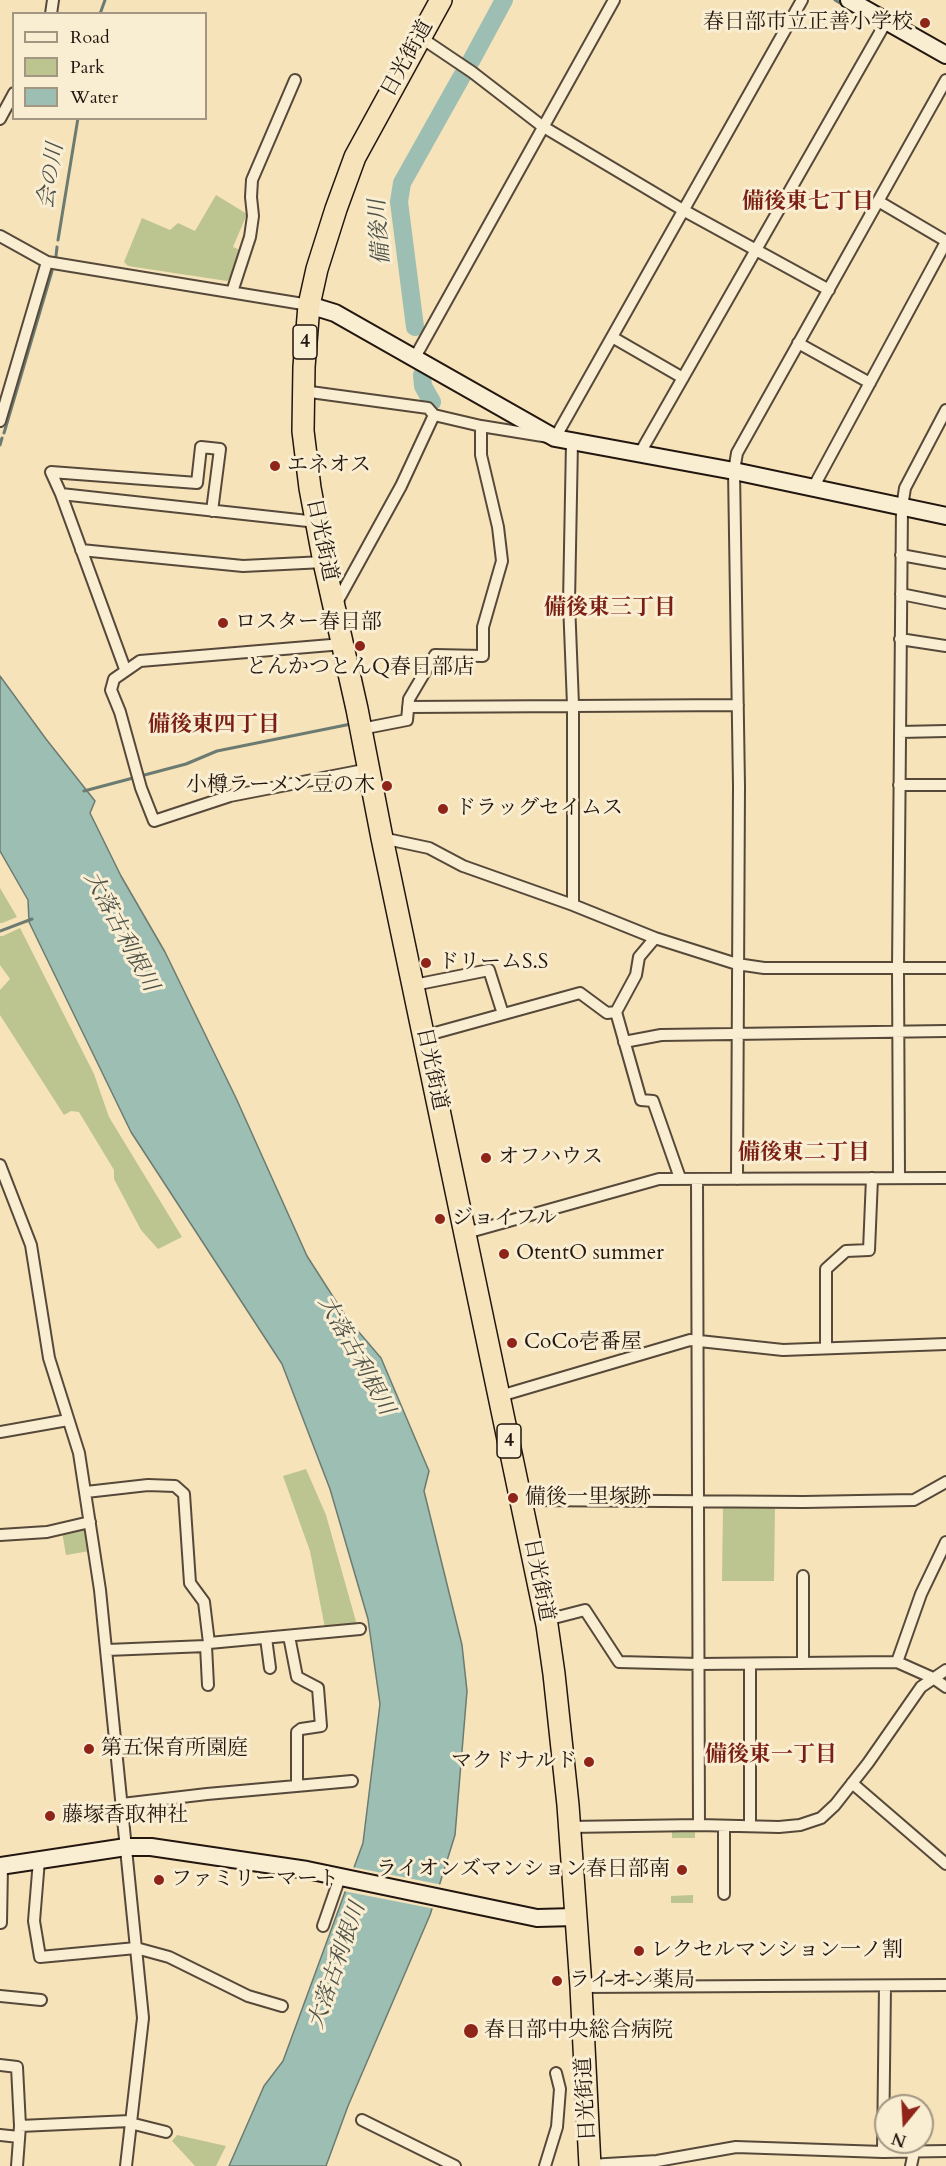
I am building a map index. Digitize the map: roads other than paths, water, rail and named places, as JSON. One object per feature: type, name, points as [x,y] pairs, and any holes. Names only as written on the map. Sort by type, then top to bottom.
[{"type":"highway","name":"日光街道","points":[[441,0],[377,114],[351,168],[316,269],[309,305],[303,392],[303,430],[310,488],[324,562],[360,721],[382,838],[546,1620],[563,1752],[581,1987],[590,2166]]},
{"type":"street","points":[[414,358],[614,0]]},
{"type":"street","points":[[573,905],[573,705],[563,440],[612,337],[802,0]]},
{"type":"street","points":[[849,0],[946,55]]},
{"type":"street","points":[[640,453],[886,22]]},
{"type":"street","points":[[420,37],[472,72],[542,126],[683,210],[829,290]]},
{"type":"street","points":[[232,292],[250,237],[253,216],[252,180],[295,80]]},
{"type":"street","points":[[737,1179],[738,705],[734,471],[737,453],[946,80]]},
{"type":"street","points":[[0,119],[12,97]]},
{"type":"street","points":[[813,488],[946,241],[878,201]]},
{"type":"street","points":[[0,236],[53,263],[309,305],[334,313],[563,440]]},
{"type":"street","points":[[0,421],[53,263]]},
{"type":"street","points":[[612,337],[683,378]]},
{"type":"street","points":[[798,343],[870,383]]},
{"type":"street","points":[[303,392],[428,408],[434,415],[481,426],[734,471],[946,516]]},
{"type":"street","points":[[899,1178],[898,969],[902,507],[905,488],[942,425],[946,410]]},
{"type":"street","points":[[335,607],[401,486],[434,415]]},
{"type":"street","points":[[360,721],[407,720],[409,699],[435,655],[483,656],[483,627],[502,561],[498,527],[481,455],[481,426]]},
{"type":"street","points":[[197,483],[201,447],[220,449],[212,511]]},
{"type":"street","points":[[125,669],[51,472],[215,486]]},
{"type":"street","points":[[61,494],[317,522]]},
{"type":"street","points":[[81,550],[243,566],[324,562]]},
{"type":"street","points":[[901,555],[946,563]]},
{"type":"street","points":[[901,594],[946,603]]},
{"type":"street","points":[[900,639],[946,646]]},
{"type":"street","points":[[343,644],[140,661],[125,669],[114,679],[111,690],[120,712],[139,783],[154,821],[230,796],[369,769]]},
{"type":"street","points":[[408,707],[738,705]]},
{"type":"street","points":[[900,732],[946,730]]},
{"type":"street","points":[[899,785],[946,784]]},
{"type":"street","points":[[382,838],[429,848],[463,866],[573,905],[655,938],[736,964],[764,968],[946,968]]},
{"type":"street","points":[[655,938],[639,957],[636,975],[616,1012],[641,1100],[653,1101],[680,1178]]},
{"type":"street","points":[[414,985],[489,970],[503,1014]]},
{"type":"street","points":[[424,1036],[580,993],[607,1013],[616,1012]]},
{"type":"street","points":[[624,1042],[661,1035],[946,1031]]},
{"type":"street","points":[[0,1165],[6,1193],[31,1245],[49,1358],[79,1453],[107,1650],[143,2018],[126,2166]]},
{"type":"street","points":[[826,1347],[826,1269],[846,1251],[870,1250],[872,1178]]},
{"type":"street","points":[[466,1233],[659,1179],[946,1178]]},
{"type":"street","points":[[698,1179],[696,1340],[699,1825]]},
{"type":"street","points":[[500,1396],[696,1340],[783,1350],[946,1344]]},
{"type":"street","points":[[0,1432],[68,1420]]},
{"type":"street","points":[[522,1500],[914,1500],[946,1482]]},
{"type":"street","points":[[86,1492],[148,1485],[175,1486],[184,1494],[190,1583],[204,1602],[208,1684]]},
{"type":"street","points":[[0,1535],[47,1532],[90,1522]]},
{"type":"street","points":[[897,1662],[921,1594],[946,1542]]},
{"type":"street","points":[[803,1576],[803,1663]]},
{"type":"street","points":[[546,1620],[585,1611],[619,1662],[699,1664],[897,1662],[933,1678],[946,1687]]},
{"type":"street","points":[[107,1650],[207,1645],[360,1629]]},
{"type":"street","points":[[289,1636],[297,1677],[318,1688],[321,1726],[300,1729],[297,1732],[297,1786]]},
{"type":"street","points":[[266,1638],[270,1668]]},
{"type":"street","points":[[750,1664],[750,1826]]},
{"type":"street","points":[[569,1827],[800,1825],[821,1818],[835,1805],[852,1783],[921,1687],[946,1670]]},
{"type":"street","points":[[117,1751],[171,1746]]},
{"type":"street","points":[[122,1804],[352,1781]]},
{"type":"street","points":[[852,1783],[946,1864]]},
{"type":"street","points":[[724,1826],[724,1894]]},
{"type":"street","points":[[1,1923],[1,1866],[126,1847],[151,1847],[201,1853],[340,1877],[537,1918],[575,1917]]},
{"type":"street","points":[[39,1860],[34,1921],[40,1957],[136,1948],[169,1957],[248,1996],[282,2006]]},
{"type":"street","points":[[323,1926],[340,1877]]},
{"type":"street","points":[[581,1987],[946,1985]]},
{"type":"street","points":[[884,2094],[885,1986]]},
{"type":"street","points":[[0,1996],[41,2000]]},
{"type":"street","points":[[0,2065],[16,2067],[20,2132],[16,2166]]},
{"type":"street","points":[[545,2166],[557,2127],[560,2089],[556,2073]]},
{"type":"street","points":[[362,2121],[455,2166]]},
{"type":"street","points":[[0,2135],[130,2122],[166,2132]]},
{"type":"street","points":[[590,2166],[657,2161],[736,2147],[874,2152]]},
{"type":"water","name":"大落古利根川","points":[[0,676],[95,801],[90,813],[121,876],[165,952],[236,1098],[307,1256],[346,1317],[381,1358],[429,1471],[424,1491],[462,1645],[467,1691],[455,1835],[430,1915],[348,2106],[326,2166],[229,2166],[264,2086],[283,2061],[363,1843],[380,1704],[368,1619],[330,1489],[282,1364],[131,1132],[29,922],[28,900],[0,851]]},
{"type":"waterway","name":"会の川","points":[[101,12],[105,0]]},
{"type":"waterway","name":"備後川","points":[[471,61],[504,0]]},
{"type":"waterway","points":[[835,0],[845,6]]},
{"type":"waterway","name":"備後川","points":[[415,327],[399,202],[402,183],[462,76]]},
{"type":"waterway","name":"会の川","points":[[58,240],[78,120]]},
{"type":"waterway","name":"会の川","points":[[56,256],[57,247]]},
{"type":"waterway","name":"会の川","points":[[4,433],[52,271]]},
{"type":"waterway","name":"備後川","points":[[422,375],[423,386],[432,402]]},
{"type":"waterway","name":"会の川","points":[[0,445],[2,438]]},
{"type":"waterway","points":[[84,791],[186,764],[217,751],[351,724]]},
{"type":"waterway","points":[[0,931],[32,919]]},
{"type":"place","name":"春日部市立正善小学校","points":[[925,23]]},
{"type":"place","name":"エネオス","points":[[275,466]]},
{"type":"place","name":"ロスター春日部","points":[[223,623]]},
{"type":"place","name":"とんかつとんQ春日部店","points":[[360,646]]},
{"type":"place","name":"小樽ラーメン豆の木","points":[[387,786]]},
{"type":"place","name":"ドラッグセイムス","points":[[443,809]]},
{"type":"place","name":"ドリームS.S","points":[[426,963]]},
{"type":"place","name":"オフハウス","points":[[486,1158]]},
{"type":"place","name":"ジョイフル","points":[[440,1219]]},
{"type":"place","name":"OtentO summer","points":[[504,1254]]},
{"type":"place","name":"CoCo壱番屋","points":[[512,1343]]},
{"type":"place","name":"備後一里塚跡","points":[[513,1498]]},
{"type":"place","name":"第五保育所園庭","points":[[89,1749]]},
{"type":"place","name":"マクドナルド","points":[[589,1762]]},
{"type":"place","name":"藤塚香取神社","points":[[50,1816]]},
{"type":"place","name":"ライオンズマンション春日部南","points":[[682,1870]]},
{"type":"place","name":"ファミリーマート","points":[[159,1880]]},
{"type":"place","name":"レクセルマンション一ノ割","points":[[639,1951]]},
{"type":"place","name":"ライオン薬局","points":[[557,1981]]},
{"type":"place","name":"春日部中央総合病院","points":[[471,2031]]},
{"type":"district","name":"備後東七丁目","points":[[808,203]]},
{"type":"district","name":"備後東三丁目","points":[[610,609]]},
{"type":"district","name":"備後東四丁目","points":[[214,726]]},
{"type":"district","name":"備後東二丁目","points":[[804,1154]]},
{"type":"district","name":"備後東一丁目","points":[[771,1756]]}]
